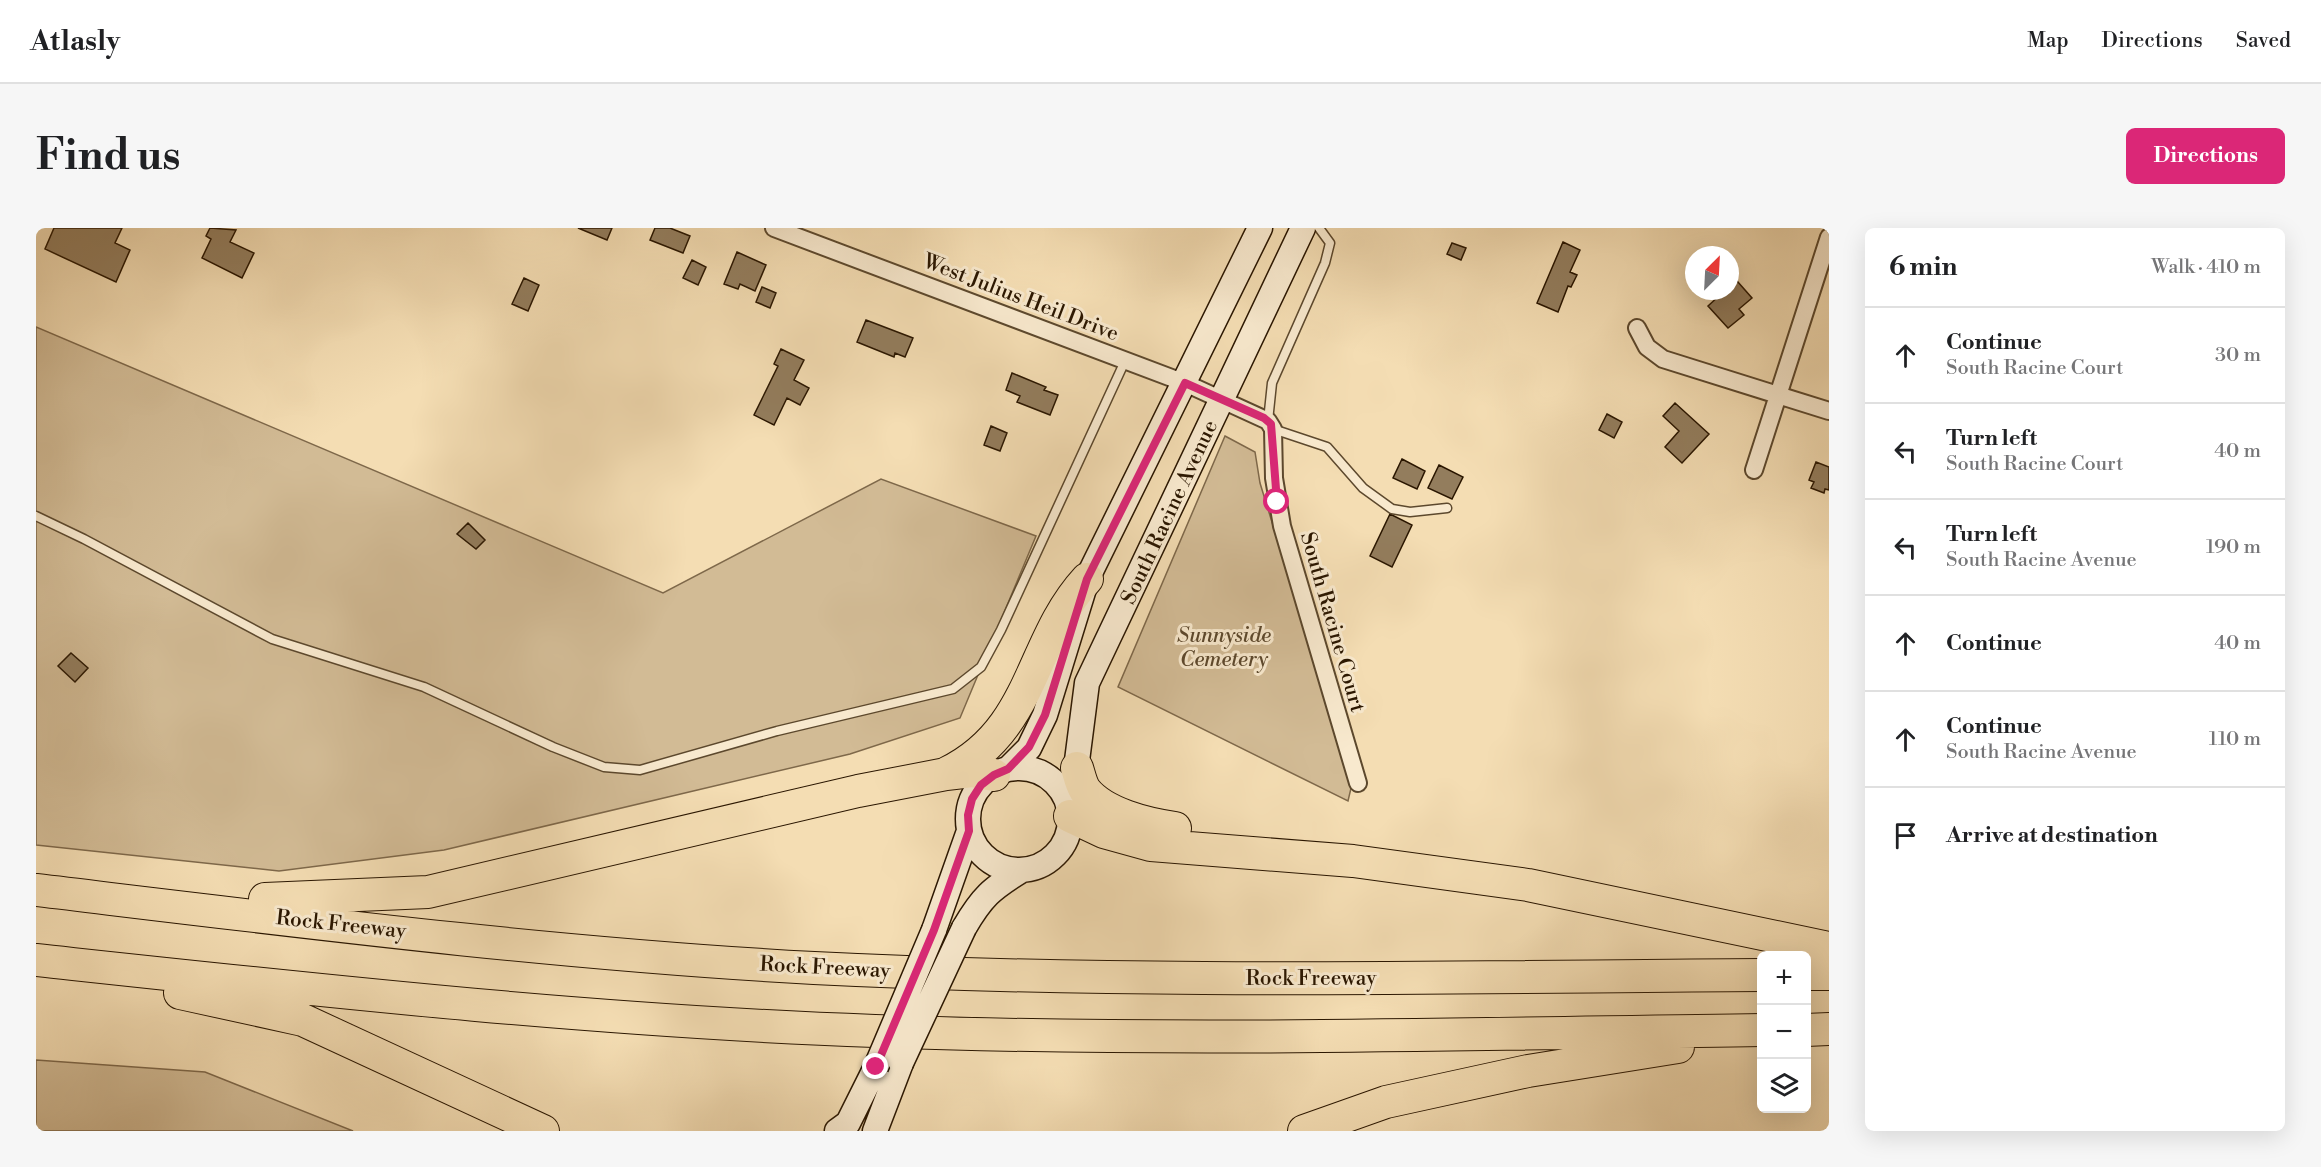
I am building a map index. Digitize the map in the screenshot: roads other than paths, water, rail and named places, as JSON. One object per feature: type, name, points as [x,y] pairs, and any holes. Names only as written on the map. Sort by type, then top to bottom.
[{"type":"highway","points":[[946,774],[985,750],[1007,723],[1026,692],[1071,596],[1087,579]]},
{"type":"highway","points":[[1077,768],[1085,789],[1109,808],[1158,826],[1353,861],[1528,885],[1829,948]]},
{"type":"highway","points":[[38,890],[283,900],[428,892],[858,791],[946,774],[972,771],[1001,772]]},
{"type":"highway","points":[[1070,812],[1104,832],[1150,845],[1353,861]]},
{"type":"highway","name":"Rock Freeway","points":[[38,890],[593,953],[814,968],[1099,978],[1757,975]]},
{"type":"highway","points":[[36,960],[536,1011],[864,1031],[1154,1037],[1757,1032]]},
{"type":"highway","points":[[36,960],[303,1020],[543,1131]]},
{"type":"highway","points":[[1811,974],[1829,974]]},
{"type":"highway","points":[[1811,1029],[1829,1029]]},
{"type":"highway","points":[[1304,1131],[1386,1102],[1528,1071],[1757,1033]]},
{"type":"highway","points":[[488,1104],[558,1131]]},
{"type":"main road","name":"South Racine Avenue","points":[[1001,772],[1029,747],[1045,715],[1087,579],[1260,228]]},
{"type":"main road","name":"South Racine Avenue","points":[[1070,812],[1087,683],[1303,228]]},
{"type":"main road","points":[[1021,768],[1046,776],[1056,784],[1070,812],[1066,840],[1052,859],[1038,867],[1022,870],[1004,868],[988,860],[976,847],[969,831],[968,815],[972,799],[981,785],[1001,772],[1021,768]]},
{"type":"main road","points":[[837,1131],[848,1123],[876,1067],[934,930],[969,831]]},
{"type":"main road","points":[[875,1131],[902,1063],[964,928],[979,901],[994,887],[1022,870]]},
{"type":"street","name":"West Julius Heil Drive","points":[[774,228],[1185,383]]},
{"type":"street","points":[[1754,470],[1829,237]]},
{"type":"street","points":[[1637,328],[1647,347],[1663,359],[1829,411]]},
{"type":"street","points":[[1185,383],[1222,399],[1270,425]]},
{"type":"street","name":"South Racine Court","points":[[1270,425],[1274,478],[1282,526],[1358,783]]},
{"type":"lane","points":[[1319,228],[1330,243],[1325,263],[1272,383],[1270,425],[1327,447],[1363,488],[1392,509],[1410,512],[1446,508]]},
{"type":"lane","points":[[36,516],[272,639],[424,687],[553,747],[604,767],[640,770],[777,731],[953,688],[981,667],[1001,630],[1125,360]]},
{"type":"park label","name":"Sunnyside Cemetery","points":[[1224,647]]}]
